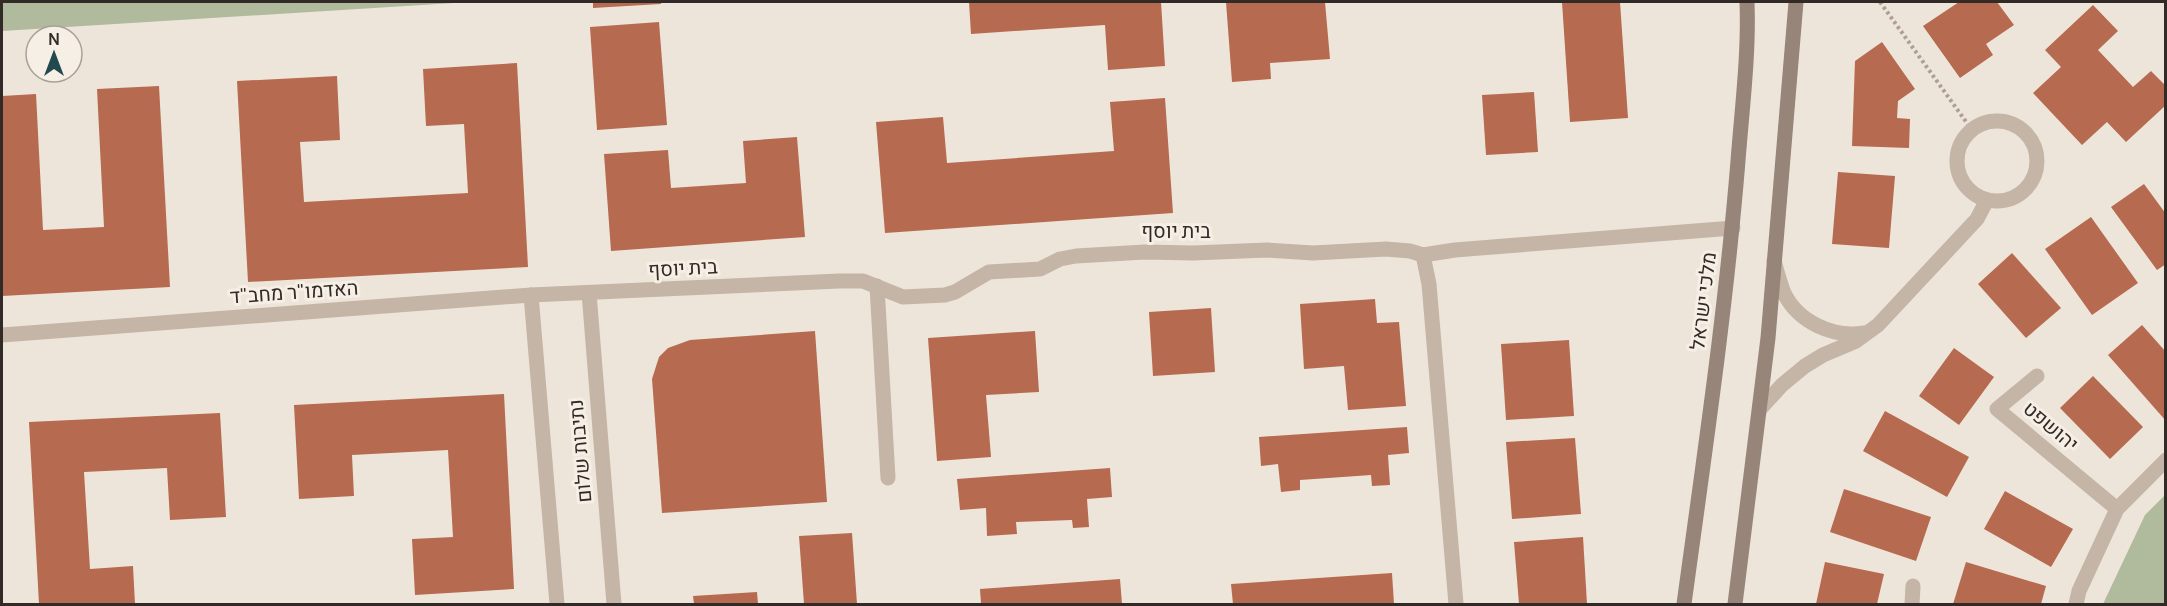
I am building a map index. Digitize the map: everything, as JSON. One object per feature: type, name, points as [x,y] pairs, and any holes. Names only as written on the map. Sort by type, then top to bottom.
[{"type":"street","name":"מלכי ישראל","points":[[1684,604],[1720,343],[1744,80],[1747,2]]},
{"type":"street","points":[[1735,604],[1760,409],[1796,2]]},
{"type":"street","points":[[1998,121],[2012,124],[2024,131],[2031,141],[2036,154],[2034,174],[2023,191],[2015,197],[1987,200],[1969,189],[1961,178],[1957,165],[1958,151],[1964,138],[1972,130],[1984,123],[1998,121]]},
{"type":"street","points":[[1760,409],[1782,385],[1805,366],[1823,355],[1856,341],[1878,325],[1977,219],[1987,200]]},
{"type":"street","name":"בית יוסף","points":[[589,293],[863,281],[903,297],[945,296],[989,272],[1040,269],[1060,259],[1076,256],[1146,252],[1193,254],[1267,250],[1313,253],[1386,249],[1410,251],[1423,255],[1455,250],[1732,228]]},
{"type":"street","points":[[1423,255],[1429,284],[1456,604]]},
{"type":"street","points":[[1774,261],[1785,293],[1797,311],[1811,322],[1839,333],[1851,335],[1869,332]]},
{"type":"street","points":[[877,286],[888,478]]},
{"type":"street","name":"האדמו\"ר מחב\"ד","points":[[2,335],[589,293]]},
{"type":"street","name":"נתיבות שלום","points":[[589,293],[614,604]]},
{"type":"street","name":"נתיבות שלום","points":[[531,296],[557,604]]},
{"type":"street","name":"יהושפט","points":[[2037,376],[1997,409],[2117,509]]},
{"type":"street","points":[[2076,604],[2079,591],[2117,509],[2166,460]]},
{"type":"street","points":[[1912,604],[1913,586]]},
{"type":"path","points":[[1880,2],[1972,130]]},
{"type":"green space","points":[[2,2],[470,2],[84,26],[84,24],[24,24],[24,30],[2,31]]},
{"type":"green space","points":[[2165,495],[2165,604],[2103,604],[2145,515]]},
{"type":"building","points":[[593,2],[661,2],[661,4],[593,8]]},
{"type":"building","points":[[969,2],[1161,2],[1165,66],[1108,70],[1105,25],[971,34]]},
{"type":"building","points":[[1226,2],[1325,2],[1330,59],[1270,63],[1271,79],[1232,82]]},
{"type":"building","points":[[1562,2],[1620,2],[1628,118],[1570,122]]},
{"type":"building","points":[[1959,2],[1997,2],[2014,25],[1986,44],[1993,55],[1960,78],[1923,26]]},
{"type":"building","points":[[2093,5],[2118,31],[2098,50],[2133,87],[2151,71],[2166,86],[2166,105],[2126,142],[2107,122],[2082,145],[2033,93],[2061,67],[2045,50]]},
{"type":"building","points":[[659,22],[667,125],[597,130],[590,27]]},
{"type":"building","points":[[1882,42],[1915,89],[1898,101],[1897,118],[1910,119],[1909,148],[1852,146],[1855,61]]},
{"type":"building","points":[[517,63],[528,267],[248,282],[237,81],[337,76],[340,140],[300,142],[304,202],[468,193],[464,124],[426,126],[423,69]]},
{"type":"building","points":[[159,86],[170,287],[2,296],[2,96],[36,94],[43,230],[104,227],[97,89]]},
{"type":"building","points":[[1534,92],[1538,152],[1486,155],[1482,95]]},
{"type":"building","points":[[1165,98],[1173,213],[885,233],[876,122],[943,117],[947,163],[1114,151],[1110,102]]},
{"type":"building","points":[[797,137],[805,237],[611,251],[604,154],[668,150],[671,188],[746,183],[743,141]]},
{"type":"building","points":[[1838,172],[1895,176],[1889,248],[1832,244]]},
{"type":"building","points":[[2144,184],[2166,214],[2166,264],[2157,270],[2111,207]]},
{"type":"building","points":[[2091,217],[2138,283],[2092,315],[2045,249]]},
{"type":"building","points":[[2012,253],[2061,308],[2026,338],[1978,284]]},
{"type":"building","points":[[1375,299],[1377,323],[1399,322],[1406,406],[1348,410],[1344,366],[1304,369],[1300,304]]},
{"type":"building","points":[[1211,308],[1215,372],[1153,376],[1149,312]]},
{"type":"building","points":[[2142,325],[2166,352],[2166,421],[2108,355]]},
{"type":"building","points":[[815,331],[827,502],[662,513],[652,379],[659,357],[668,348],[690,340]]},
{"type":"building","points":[[1035,331],[1039,392],[986,395],[991,457],[937,461],[928,338]]},
{"type":"building","points":[[1569,340],[1574,416],[1506,420],[1501,344]]},
{"type":"building","points":[[1954,348],[1994,377],[1959,425],[1919,396]]},
{"type":"building","points":[[2093,376],[2143,427],[2110,459],[2060,408]]},
{"type":"building","points":[[504,394],[514,589],[415,595],[412,539],[453,537],[448,450],[352,455],[354,496],[299,499],[294,405]]},
{"type":"building","points":[[1885,411],[1969,457],[1947,497],[1863,451]]},
{"type":"building","points":[[220,413],[226,517],[170,520],[167,468],[84,472],[90,569],[133,566],[135,604],[39,604],[29,422]]},
{"type":"building","points":[[1407,427],[1409,453],[1388,455],[1390,485],[1372,486],[1371,475],[1300,480],[1300,490],[1281,492],[1278,464],[1261,466],[1259,437]]},
{"type":"building","points":[[1575,438],[1581,514],[1512,519],[1506,442]]},
{"type":"building","points":[[1110,468],[1112,497],[1087,499],[1089,527],[1073,528],[1072,520],[1016,522],[1017,534],[987,536],[986,508],[960,510],[957,479]]},
{"type":"building","points":[[1844,489],[1931,517],[1916,561],[1830,532]]},
{"type":"building","points":[[2005,491],[2073,529],[2051,567],[1984,529]]},
{"type":"building","points":[[852,533],[857,604],[804,604],[799,536]]},
{"type":"building","points":[[1583,537],[1587,604],[1519,604],[1514,542]]},
{"type":"building","points":[[1825,562],[1884,574],[1877,604],[1816,604]]},
{"type":"building","points":[[1966,562],[2046,586],[2041,604],[1953,604]]},
{"type":"building","points":[[1392,573],[1394,604],[1233,604],[1231,584]]},
{"type":"building","points":[[1120,579],[1122,604],[981,604],[980,589]]},
{"type":"building","points":[[757,592],[758,604],[694,604],[693,596]]}]
